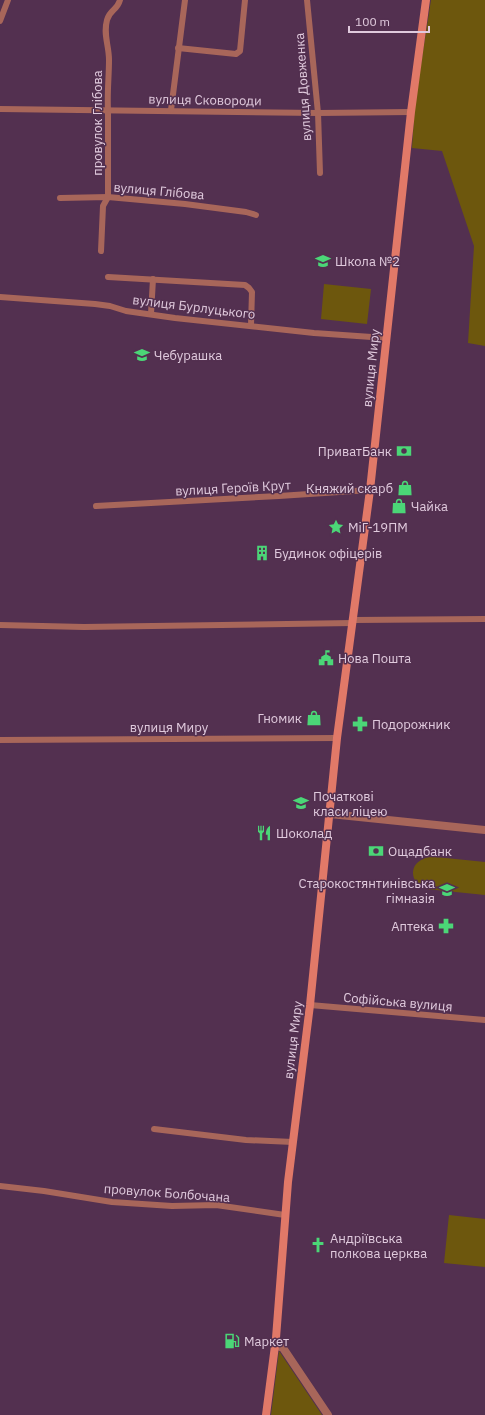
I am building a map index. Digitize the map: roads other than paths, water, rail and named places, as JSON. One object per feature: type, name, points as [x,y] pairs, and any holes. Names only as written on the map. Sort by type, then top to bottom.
[{"type":"main road","name":"вулиця Миру","points":[[266,1415],[275,1345],[293,1142],[310,1005],[337,738],[370,490],[411,112],[426,0]]},
{"type":"street","points":[[0,21],[8,0]]},
{"type":"street","name":"провулок Глібова","points":[[102,251],[103,206],[108,197],[107,97],[109,59],[105,30],[109,15],[118,6],[120,0]]},
{"type":"street","points":[[171,110],[184,0]]},
{"type":"street","points":[[178,48],[236,54],[240,51],[245,0]]},
{"type":"street","name":"вулиця Довженка","points":[[307,0],[318,113],[320,173]]},
{"type":"street","name":"вулиця Сковороди","points":[[0,108],[318,113],[411,112]]},
{"type":"street","name":"вулиця Глібова","points":[[60,198],[108,197],[185,204],[246,212],[256,215]]},
{"type":"street","points":[[108,277],[245,285],[250,288],[252,292],[251,325]]},
{"type":"street","points":[[151,314],[153,279]]},
{"type":"street","name":"вулиця Бурлуцького","points":[[0,297],[95,304],[110,306],[126,311],[151,314],[314,333],[386,338]]},
{"type":"street","name":"вулиця Героїв Крут","points":[[96,506],[370,490]]},
{"type":"street","points":[[0,625],[84,627],[485,619]]},
{"type":"street","name":"вулиця Миру","points":[[0,740],[337,738]]},
{"type":"street","points":[[330,814],[485,830]]},
{"type":"street","name":"Софійська вулиця","points":[[310,1005],[485,1020]]},
{"type":"street","points":[[154,1129],[246,1140],[293,1142]]},
{"type":"street","name":"провулок Болбочана","points":[[0,1186],[44,1191],[112,1202],[172,1206],[216,1205],[286,1215]]},
{"type":"street","points":[[275,1345],[283,1348],[328,1415]]},
{"type":"place","name":"Школа №2","points":[[323,261]]},
{"type":"place","name":"Чебурашка","points":[[142,355]]},
{"type":"place","name":"ПриватБанк","points":[[404,451]]},
{"type":"place","name":"Княжий скарб","points":[[405,488]]},
{"type":"place","name":"Чайка","points":[[399,506]]},
{"type":"place","name":"МіГ-19ПМ","points":[[336,527]]},
{"type":"place","name":"Будинок офіцерів","points":[[262,553]]},
{"type":"place","name":"Нова Пошта","points":[[326,658]]},
{"type":"place","name":"Гномик","points":[[314,718]]},
{"type":"place","name":"Подорожник","points":[[360,724]]},
{"type":"place","name":"Початкові класи ліцею","points":[[301,803]]},
{"type":"place","name":"Шоколад","points":[[264,833]]},
{"type":"place","name":"Ощадбанк","points":[[376,851]]},
{"type":"place","name":"Старокостянтинівська гімназія","points":[[447,890]]},
{"type":"place","name":"Аптека","points":[[446,926]]},
{"type":"place","name":"Андріївська полкова церква","points":[[318,1245]]},
{"type":"place","name":"Маркет","points":[[232,1341]]}]
